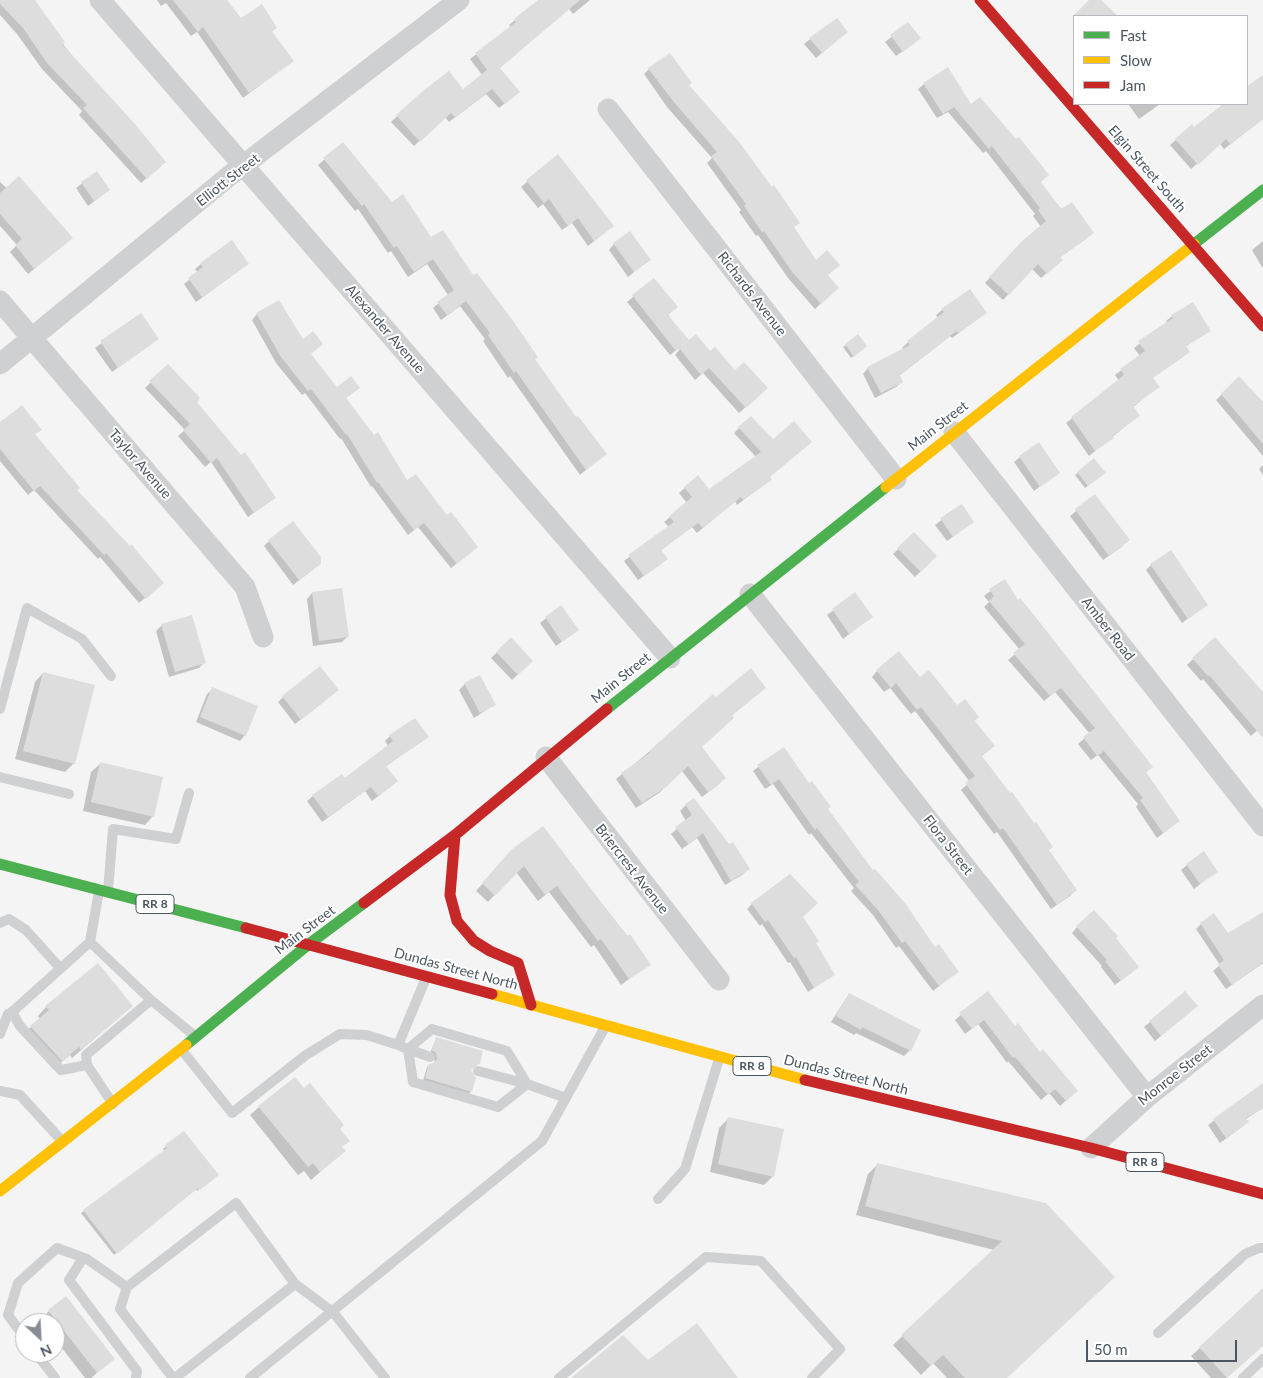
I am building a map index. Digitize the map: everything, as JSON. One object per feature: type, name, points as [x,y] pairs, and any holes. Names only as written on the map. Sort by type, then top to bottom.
[{"type":"main road","name":"Elgin Street South","points":[[980,0],[1263,326]]},
{"type":"main road","name":"Main Street","points":[[0,1191],[113,1104],[309,944],[455,835],[546,758],[750,594],[1263,190]]},
{"type":"main road","points":[[455,835],[450,895],[457,921],[474,941],[490,951],[518,963],[531,1005]]},
{"type":"main road","name":"RR 8","points":[[0,864],[309,944]]},
{"type":"main road","name":"Dundas Street North","points":[[309,944],[606,1025],[719,1058],[842,1090],[1091,1148],[1263,1194]]},
{"type":"street","name":"Alexander Avenue","points":[[100,0],[670,658]]},
{"type":"street","name":"Elliott Street","points":[[0,364],[228,178],[459,0]]},
{"type":"street","name":"Richards Avenue","points":[[608,109],[896,479]]},
{"type":"street","name":"Taylor Avenue","points":[[0,301],[245,587],[263,637]]},
{"type":"street","name":"Amber Road","points":[[954,432],[1263,826]]},
{"type":"street","name":"Flora Street","points":[[750,594],[1147,1097]]},
{"type":"street","name":"Briercrest Avenue","points":[[546,758],[719,980]]},
{"type":"street","name":"Monroe Street","points":[[1091,1148],[1120,1119],[1263,1005]]},
{"type":"lane","points":[[0,709],[27,608],[82,639],[111,676]]},
{"type":"lane","points":[[0,777],[69,794]]},
{"type":"lane","points":[[0,1034],[8,1014],[90,942],[104,891],[113,829],[176,839],[189,793]]},
{"type":"lane","points":[[0,923],[9,919],[26,930],[60,968]]},
{"type":"lane","points":[[90,942],[152,1000],[195,1036]]},
{"type":"lane","points":[[398,1045],[427,976]]},
{"type":"lane","points":[[113,1104],[87,1064],[86,1056],[152,1000]]},
{"type":"lane","points":[[12,1012],[20,1026],[61,1070],[87,1064]]},
{"type":"lane","points":[[250,1378],[542,1141],[606,1025]]},
{"type":"lane","points":[[408,1049],[432,1029],[460,1037],[507,1051],[527,1084]]},
{"type":"lane","points":[[181,1048],[232,1113],[306,1055],[340,1034],[367,1035],[430,1057]]},
{"type":"lane","points":[[408,1049],[413,1082],[498,1107],[527,1084]]},
{"type":"lane","points":[[658,1199],[685,1168],[719,1058]]},
{"type":"lane","points":[[478,1071],[527,1084],[566,1098]]},
{"type":"lane","points":[[0,1091],[20,1095],[63,1142]]},
{"type":"lane","points":[[295,1284],[174,1378],[120,1309],[127,1287],[236,1203],[295,1284],[333,1312],[385,1378]]},
{"type":"lane","points":[[15,1324],[8,1315],[18,1283],[57,1248],[83,1258],[127,1287]]},
{"type":"lane","points":[[1158,1333],[1245,1254],[1263,1248]]},
{"type":"lane","points":[[559,1378],[706,1257],[761,1261],[840,1349],[812,1378]]},
{"type":"lane","points":[[83,1258],[69,1280],[138,1371],[136,1378]]},
{"type":"lane","points":[[1243,1378],[1263,1359]]},
{"type":"lane","points":[[44,1363],[55,1378]]},
{"type":"building","points":[[0,0],[35,0],[65,42],[62,44],[135,124],[166,162],[147,179],[83,108],[87,105],[47,63],[23,28],[0,4]]},
{"type":"building","points":[[173,0],[227,0],[241,18],[262,4],[277,28],[272,31],[294,61],[249,93],[203,27],[198,32]]},
{"type":"building","points":[[538,0],[580,0],[500,68],[520,92],[505,104],[492,89],[455,117],[451,113],[420,142],[396,115],[449,71],[463,89],[487,70],[475,53],[516,22],[514,19]]},
{"type":"building","points":[[1089,0],[1101,0],[1117,15],[1074,15]]},
{"type":"building","points":[[837,18],[848,32],[822,53],[809,38]]},
{"type":"building","points":[[908,22],[921,38],[903,52],[890,35]]},
{"type":"building","points":[[670,53],[692,83],[689,85],[740,143],[772,187],[774,185],[800,223],[794,227],[816,260],[827,250],[840,265],[828,275],[839,288],[821,304],[793,273],[744,206],[746,204],[711,156],[717,152],[673,101],[648,68]]},
{"type":"building","points":[[948,67],[971,104],[980,97],[1016,139],[1019,137],[1049,175],[1041,182],[1061,209],[1072,202],[1094,233],[1060,257],[1063,260],[1047,274],[1038,264],[1009,295],[989,277],[1021,242],[1046,221],[1038,210],[1040,208],[992,146],[989,149],[954,107],[943,114],[923,83]]},
{"type":"building","points":[[1263,75],[1263,119],[1230,144],[1226,139],[1198,165],[1175,139],[1192,124],[1194,127],[1222,105],[1248,105],[1248,85]]},
{"type":"building","points":[[343,142],[392,202],[403,194],[431,237],[443,230],[473,275],[477,273],[511,318],[538,357],[535,359],[576,417],[578,416],[607,454],[586,470],[516,371],[514,373],[488,335],[490,333],[466,301],[447,315],[437,302],[454,290],[433,259],[414,272],[397,246],[394,248],[364,204],[362,206],[323,158]]},
{"type":"building","points":[[558,154],[614,226],[594,241],[578,218],[568,226],[549,199],[544,203],[526,180]]},
{"type":"building","points":[[97,171],[110,190],[94,201],[81,182]]},
{"type":"building","points":[[19,176],[73,238],[34,269],[15,245],[22,239],[0,214],[0,193]]},
{"type":"building","points":[[630,231],[651,260],[634,272],[613,243]]},
{"type":"building","points":[[232,240],[249,264],[202,297],[188,278],[203,267],[200,263]]},
{"type":"building","points":[[654,278],[678,307],[668,315],[689,340],[676,351],[632,295]]},
{"type":"building","points":[[970,289],[987,313],[958,333],[956,331],[900,375],[903,382],[881,393],[867,367],[910,345],[907,341],[944,312],[941,309]]},
{"type":"building","points":[[279,300],[303,339],[313,331],[323,344],[311,354],[337,387],[351,376],[360,388],[346,398],[374,435],[378,432],[407,480],[416,474],[447,515],[451,512],[478,547],[457,564],[424,523],[414,530],[377,483],[347,434],[311,389],[308,391],[281,357],[256,313]]},
{"type":"building","points":[[1193,302],[1211,331],[1186,346],[1190,352],[1153,378],[1160,387],[1133,406],[1140,416],[1095,451],[1071,417],[1124,375],[1120,369],[1145,351],[1138,341],[1173,318],[1171,315]]},
{"type":"building","points":[[141,313],[159,339],[118,368],[100,341]]},
{"type":"building","points":[[696,334],[710,351],[715,347],[735,370],[744,362],[768,388],[746,408],[709,368],[701,375],[679,348]]},
{"type":"building","points":[[858,334],[867,346],[854,357],[845,344]]},
{"type":"building","points":[[168,364],[200,398],[197,402],[241,455],[245,452],[276,498],[254,513],[217,458],[211,463],[183,430],[190,424],[149,381]]},
{"type":"building","points":[[1239,376],[1263,402],[1263,444],[1221,394]]},
{"type":"building","points":[[22,405],[42,430],[35,434],[80,488],[77,490],[130,546],[131,544],[164,583],[146,599],[106,553],[104,555],[40,486],[34,491],[0,449],[0,422]]},
{"type":"building","points":[[751,416],[773,439],[794,421],[812,442],[770,477],[772,480],[743,500],[741,497],[703,528],[698,523],[661,550],[668,559],[644,576],[628,555],[674,522],[669,516],[692,497],[684,487],[698,475],[709,489],[761,452],[738,427]]},
{"type":"building","points":[[1039,442],[1060,473],[1040,487],[1019,456]]},
{"type":"building","points":[[1094,458],[1106,473],[1088,486],[1077,472]]},
{"type":"building","points":[[1095,494],[1130,540],[1109,556],[1075,509]]},
{"type":"building","points":[[962,504],[974,522],[953,537],[940,518]]},
{"type":"building","points":[[293,521],[321,557],[321,564],[299,580],[268,540]]},
{"type":"building","points":[[914,532],[937,556],[921,572],[897,548]]},
{"type":"building","points":[[1171,550],[1208,605],[1188,619],[1150,564]]},
{"type":"building","points":[[1005,579],[1018,600],[1020,598],[1034,615],[1153,767],[1146,772],[1180,821],[1163,833],[1140,800],[1143,798],[1104,751],[1097,756],[1083,737],[1095,728],[1061,688],[1050,696],[1013,653],[1025,644],[989,601],[994,596],[989,589]]},
{"type":"building","points":[[342,588],[349,637],[319,641],[312,592]]},
{"type":"building","points":[[855,592],[873,617],[849,634],[832,609]]},
{"type":"building","points":[[561,605],[579,630],[562,642],[545,617]]},
{"type":"building","points":[[192,615],[206,663],[175,672],[161,624]]},
{"type":"building","points":[[511,637],[533,661],[518,675],[496,652]]},
{"type":"building","points":[[1215,637],[1263,692],[1263,738],[1192,658]]},
{"type":"building","points":[[899,651],[920,677],[929,670],[957,705],[965,699],[979,717],[975,721],[995,746],[982,756],[1010,793],[1012,792],[1034,823],[1036,822],[1053,847],[1049,850],[1077,890],[1057,905],[1003,828],[1000,830],[965,783],[975,776],[921,707],[917,710],[896,683],[891,688],[876,670]]},
{"type":"building","points":[[320,666],[339,690],[301,720],[282,696]]},
{"type":"building","points":[[751,668],[766,688],[732,715],[734,718],[702,747],[726,778],[708,792],[688,766],[666,787],[642,803],[621,773],[650,753],[649,751],[713,694],[716,697]]},
{"type":"building","points":[[43,672],[95,685],[75,764],[23,751]]},
{"type":"building","points":[[480,675],[496,705],[480,713],[464,683]]},
{"type":"building","points":[[212,687],[258,706],[246,736],[200,717]]},
{"type":"building","points":[[415,718],[429,737],[386,766],[398,781],[378,796],[371,787],[328,817],[312,795],[342,774],[345,778],[393,741],[389,735]]},
{"type":"building","points":[[784,747],[809,783],[812,781],[831,807],[828,809],[873,870],[875,869],[905,903],[935,947],[939,944],[959,972],[939,986],[905,941],[902,943],[878,910],[855,885],[859,882],[817,828],[815,830],[779,779],[771,785],[757,765]]},
{"type":"building","points":[[100,762],[163,777],[154,817],[91,802]]},
{"type":"building","points":[[694,798],[729,844],[733,842],[750,869],[731,881],[703,833],[688,844],[675,827],[692,815],[685,804]]},
{"type":"building","points":[[543,826],[627,936],[630,934],[651,965],[629,979],[601,939],[598,941],[557,886],[545,895],[524,866],[495,896],[482,883],[511,850]]},
{"type":"building","points":[[1204,851],[1218,872],[1200,884],[1186,864]]},
{"type":"building","points":[[790,874],[818,903],[803,917],[819,941],[816,943],[835,975],[814,988],[796,957],[794,958],[768,920],[765,922],[751,903]]},
{"type":"building","points":[[1094,910],[1118,936],[1116,938],[1139,967],[1121,981],[1105,961],[1107,960],[1076,926]]},
{"type":"building","points":[[1263,912],[1263,962],[1232,985],[1218,965],[1224,960],[1200,923],[1214,913],[1228,933]]},
{"type":"building","points":[[98,963],[133,1006],[81,1050],[79,1047],[62,1061],[30,1026],[49,1010],[45,1006]]},
{"type":"building","points":[[988,991],[1015,1026],[1018,1023],[1040,1052],[1043,1049],[1078,1091],[1066,1101],[1055,1089],[1048,1095],[1015,1057],[1013,1058],[984,1020],[972,1029],[959,1013]]},
{"type":"building","points":[[1185,991],[1198,1006],[1161,1036],[1149,1021]]},
{"type":"building","points":[[849,993],[921,1030],[911,1051],[862,1027],[861,1030],[836,1016]]},
{"type":"building","points":[[436,1037],[483,1051],[480,1064],[474,1066],[471,1070],[476,1078],[472,1092],[425,1078],[429,1064],[434,1063],[437,1059],[436,1053],[432,1050]]},
{"type":"building","points":[[295,1077],[304,1088],[310,1083],[344,1125],[340,1129],[350,1141],[342,1147],[346,1151],[320,1172],[313,1163],[308,1167],[258,1106]]},
{"type":"building","points":[[1263,1083],[1263,1108],[1246,1118],[1249,1122],[1226,1138],[1213,1119]]},
{"type":"building","points":[[728,1117],[784,1129],[774,1177],[718,1164]]},
{"type":"building","points":[[184,1131],[219,1175],[200,1190],[198,1188],[117,1254],[83,1210],[167,1148],[165,1145]]},
{"type":"building","points":[[877,1163],[1046,1203],[1115,1277],[1007,1378],[965,1378],[943,1355],[931,1366],[901,1335],[1002,1241],[865,1206]]},
{"type":"building","points":[[1263,1288],[1263,1346],[1227,1378],[1199,1347]]},
{"type":"building","points":[[66,1296],[115,1359],[97,1373],[65,1332],[65,1313],[50,1313],[48,1310]]},
{"type":"building","points":[[697,1323],[738,1378],[571,1378],[623,1335],[648,1360]]},
{"type":"traffic: fast","points":[[1194,244],[1263,190]]},
{"type":"traffic: fast","points":[[607,709],[886,487]]},
{"type":"traffic: fast","points":[[0,864],[246,928]]},
{"type":"traffic: fast","points":[[186,1045],[309,944],[364,903]]},
{"type":"traffic: slow","points":[[886,487],[1194,244]]},
{"type":"traffic: slow","points":[[492,994],[805,1080]]},
{"type":"traffic: slow","points":[[0,1191],[186,1045]]},
{"type":"traffic: jam","points":[[980,0],[1263,326]]},
{"type":"traffic: jam","points":[[364,903],[455,835],[607,709]]},
{"type":"traffic: jam","points":[[455,835],[450,895],[457,921],[474,941],[490,951],[518,963],[531,1005]]},
{"type":"traffic: jam","points":[[246,928],[492,994]]},
{"type":"traffic: jam","points":[[805,1080],[1091,1148],[1263,1194]]}]
